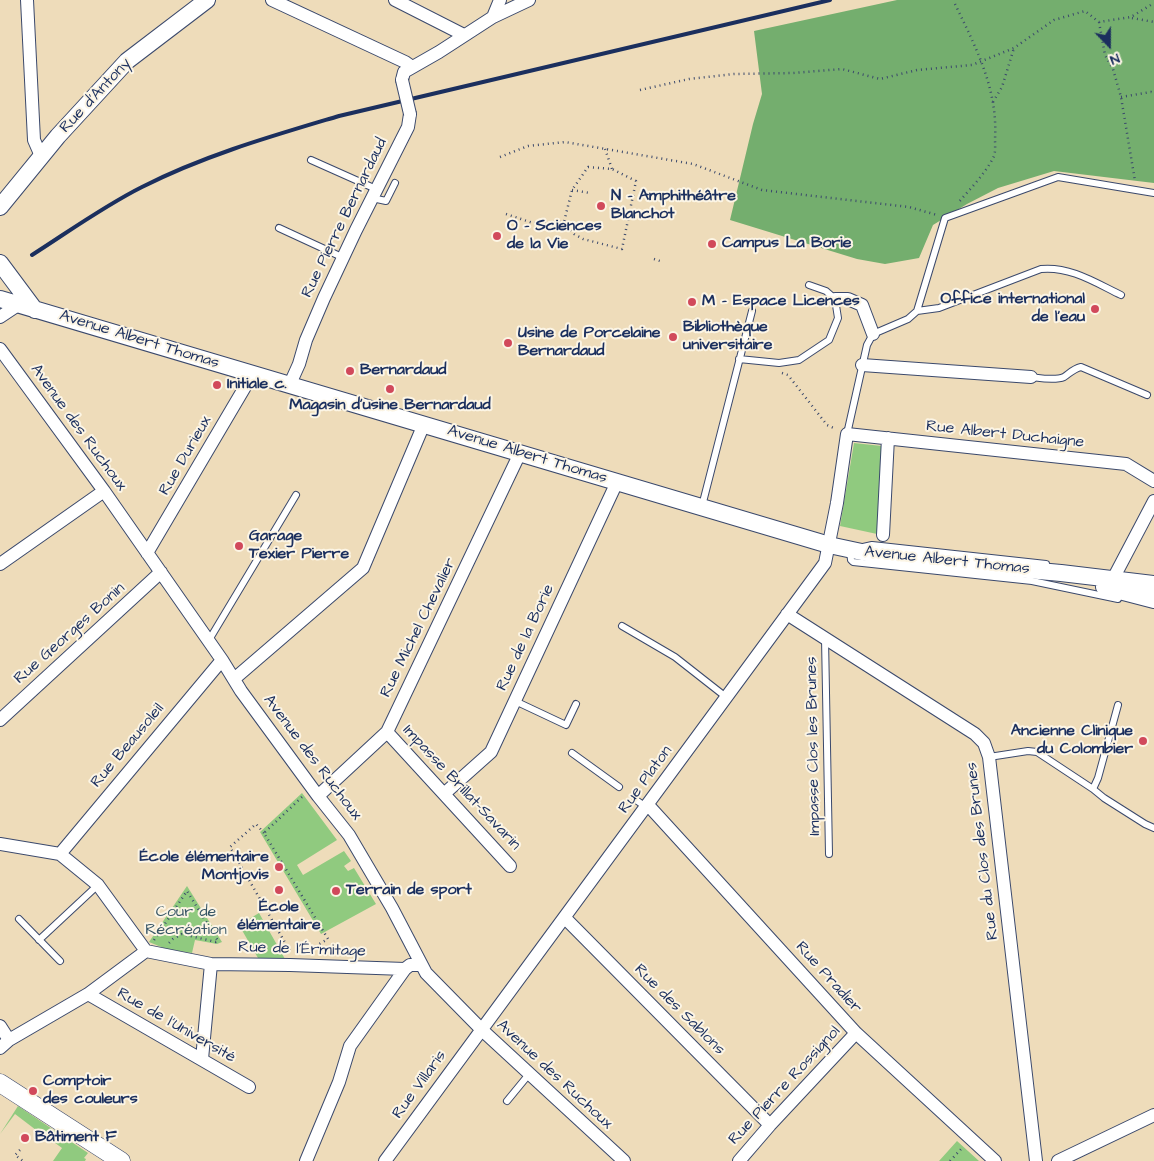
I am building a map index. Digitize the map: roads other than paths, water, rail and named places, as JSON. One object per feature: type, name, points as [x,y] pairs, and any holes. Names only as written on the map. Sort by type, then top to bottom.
[{"type":"main road","points":[[0,1083],[121,1161]]},
{"type":"street","points":[[27,0],[34,140],[42,156]]},
{"type":"street","name":"Rue d'Antony","points":[[0,207],[42,156],[127,61],[207,0]]},
{"type":"street","points":[[272,0],[412,67],[493,17],[529,0]]},
{"type":"street","points":[[395,0],[464,34]]},
{"type":"street","points":[[493,17],[500,0]]},
{"type":"street","name":"Rue Pierre Bernardaud","points":[[290,384],[299,364],[306,340],[374,194],[408,127],[410,114],[402,80],[404,72],[412,67]]},
{"type":"street","points":[[0,263],[35,310]]},
{"type":"street","points":[[835,299],[848,299],[862,304],[873,334]]},
{"type":"street","name":"Avenue Albert Thomas","points":[[0,300],[252,375],[290,384],[828,545],[886,557],[1061,574],[1114,576],[1154,584]]},
{"type":"street","points":[[0,317],[18,305]]},
{"type":"street","name":"Avenue des Ruchoux","points":[[0,349],[162,572],[234,679],[318,796],[349,835],[392,908],[426,973],[482,1030],[624,1161]]},
{"type":"street","points":[[862,366],[1031,377]]},
{"type":"street","name":"Rue Durieux","points":[[147,553],[252,375]]},
{"type":"street","points":[[234,679],[363,568],[424,424]]},
{"type":"street","name":"Rue Albert Duchaigne","points":[[848,434],[1126,464],[1154,480]]},
{"type":"street","name":"Rue Platon","points":[[482,1030],[565,918],[643,804],[726,697],[825,563],[848,434]]},
{"type":"street","points":[[883,534],[888,438]]},
{"type":"street","name":"Rue Michel Chevalier","points":[[318,796],[387,732],[520,453]]},
{"type":"street","name":"Rue de la Borie","points":[[445,793],[491,752],[617,482]]},
{"type":"street","points":[[0,564],[104,491]]},
{"type":"street","points":[[1114,576],[1154,501]]},
{"type":"street","name":"Rue Georges Bonin","points":[[0,720],[162,572]]},
{"type":"street","name":"Avenue Albert Thomas","points":[[1061,574],[1079,581],[1154,600]]},
{"type":"street","name":"Rue du Clos des Brunes","points":[[787,614],[975,734],[984,743],[989,757],[1036,1161]]},
{"type":"street","name":"Rue Beausoleil","points":[[60,854],[222,660]]},
{"type":"street","name":"Impasse Brillat-Savarin","points":[[387,732],[510,866]]},
{"type":"street","name":"Rue Pradier","points":[[643,804],[856,1033],[995,1161]]},
{"type":"street","points":[[0,844],[60,854],[98,885],[146,951],[88,994],[5,1044],[0,1026]]},
{"type":"street","name":"Rue des Sablons","points":[[565,918],[770,1125]]},
{"type":"street","name":"Rue de l'Érmitage","points":[[146,951],[212,964],[290,964],[405,969],[410,965],[421,965]]},
{"type":"street","points":[[202,1059],[212,964]]},
{"type":"street","points":[[306,1161],[339,1082],[350,1046],[405,969]]},
{"type":"street","name":"Rue de l'Université","points":[[88,994],[248,1087]]},
{"type":"street","name":"Rue Villaris","points":[[386,1161],[482,1030]]},
{"type":"street","name":"Rue Pierre Rossignol","points":[[739,1161],[856,1033]]},
{"type":"street","points":[[1058,1161],[1154,1115]]},
{"type":"lane","points":[[311,160],[386,201],[395,184]]},
{"type":"lane","points":[[848,434],[867,345],[873,334],[908,319],[917,311],[945,218],[1058,177],[1154,193]]},
{"type":"lane","points":[[279,228],[344,258]]},
{"type":"lane","points":[[917,311],[939,308],[1041,269],[1051,268],[1062,269],[1075,274],[1121,295]]},
{"type":"lane","points":[[739,359],[779,363],[799,360],[829,340],[838,318],[835,299],[826,291],[810,284]]},
{"type":"lane","points":[[701,508],[752,311]]},
{"type":"lane","points":[[1031,377],[1059,378],[1065,376],[1071,370],[1081,367],[1147,395]]},
{"type":"lane","points":[[209,640],[296,495]]},
{"type":"lane","points":[[1154,579],[1114,576],[1028,561],[872,545],[849,550],[853,562],[1032,580],[1154,607]]},
{"type":"lane","points":[[622,626],[675,656],[726,697]]},
{"type":"lane","name":"Impasse Clos les Brunes","points":[[826,638],[829,854]]},
{"type":"lane","points":[[515,701],[566,725],[576,704]]},
{"type":"lane","points":[[1093,789],[1098,778],[1118,705]]},
{"type":"lane","points":[[989,757],[1028,751],[1037,752],[1128,814],[1145,824],[1153,825]]},
{"type":"lane","points":[[572,753],[618,787]]},
{"type":"lane","points":[[39,940],[98,885]]},
{"type":"lane","points":[[19,919],[60,961]]},
{"type":"lane","points":[[507,1101],[530,1073]]},
{"type":"railway","points":[[32,255],[128,194],[190,165],[264,139],[339,116],[830,0]]},
{"type":"place","name":"N - Amphithéâtre Blanchot","points":[[601,206]]},
{"type":"place","name":"O - Sciences de la Vie","points":[[497,236]]},
{"type":"place","name":"Campus La Borie","points":[[712,244]]},
{"type":"place","name":"M - Espace Licences","points":[[692,302]]},
{"type":"place","name":"Office international de l'eau","points":[[1095,309]]},
{"type":"place","name":"Bibliothèque universitaire","points":[[673,337]]},
{"type":"place","name":"Usine de Porcelaine Bernardaud","points":[[508,343]]},
{"type":"place","name":"Bernardaud","points":[[350,371]]},
{"type":"place","name":"Initiale c.","points":[[217,385]]},
{"type":"place","name":"Magasin d'usine Bernardaud","points":[[390,389]]},
{"type":"place","name":"Garage Texier Pierre","points":[[239,546]]},
{"type":"place","name":"Ancienne Clinique du Colombier","points":[[1143,741]]},
{"type":"place","name":"École élémentaire Montjovis","points":[[279,867]]},
{"type":"place","name":"École élémentaire","points":[[279,890]]},
{"type":"place","name":"Terrain de sport","points":[[336,891]]},
{"type":"place","name":"Comptoir des couleurs","points":[[33,1091]]},
{"type":"place","name":"Bâtiment F","points":[[25,1138]]},
{"type":"park label","name":"Cour de Récréation","points":[[186,922]]}]
